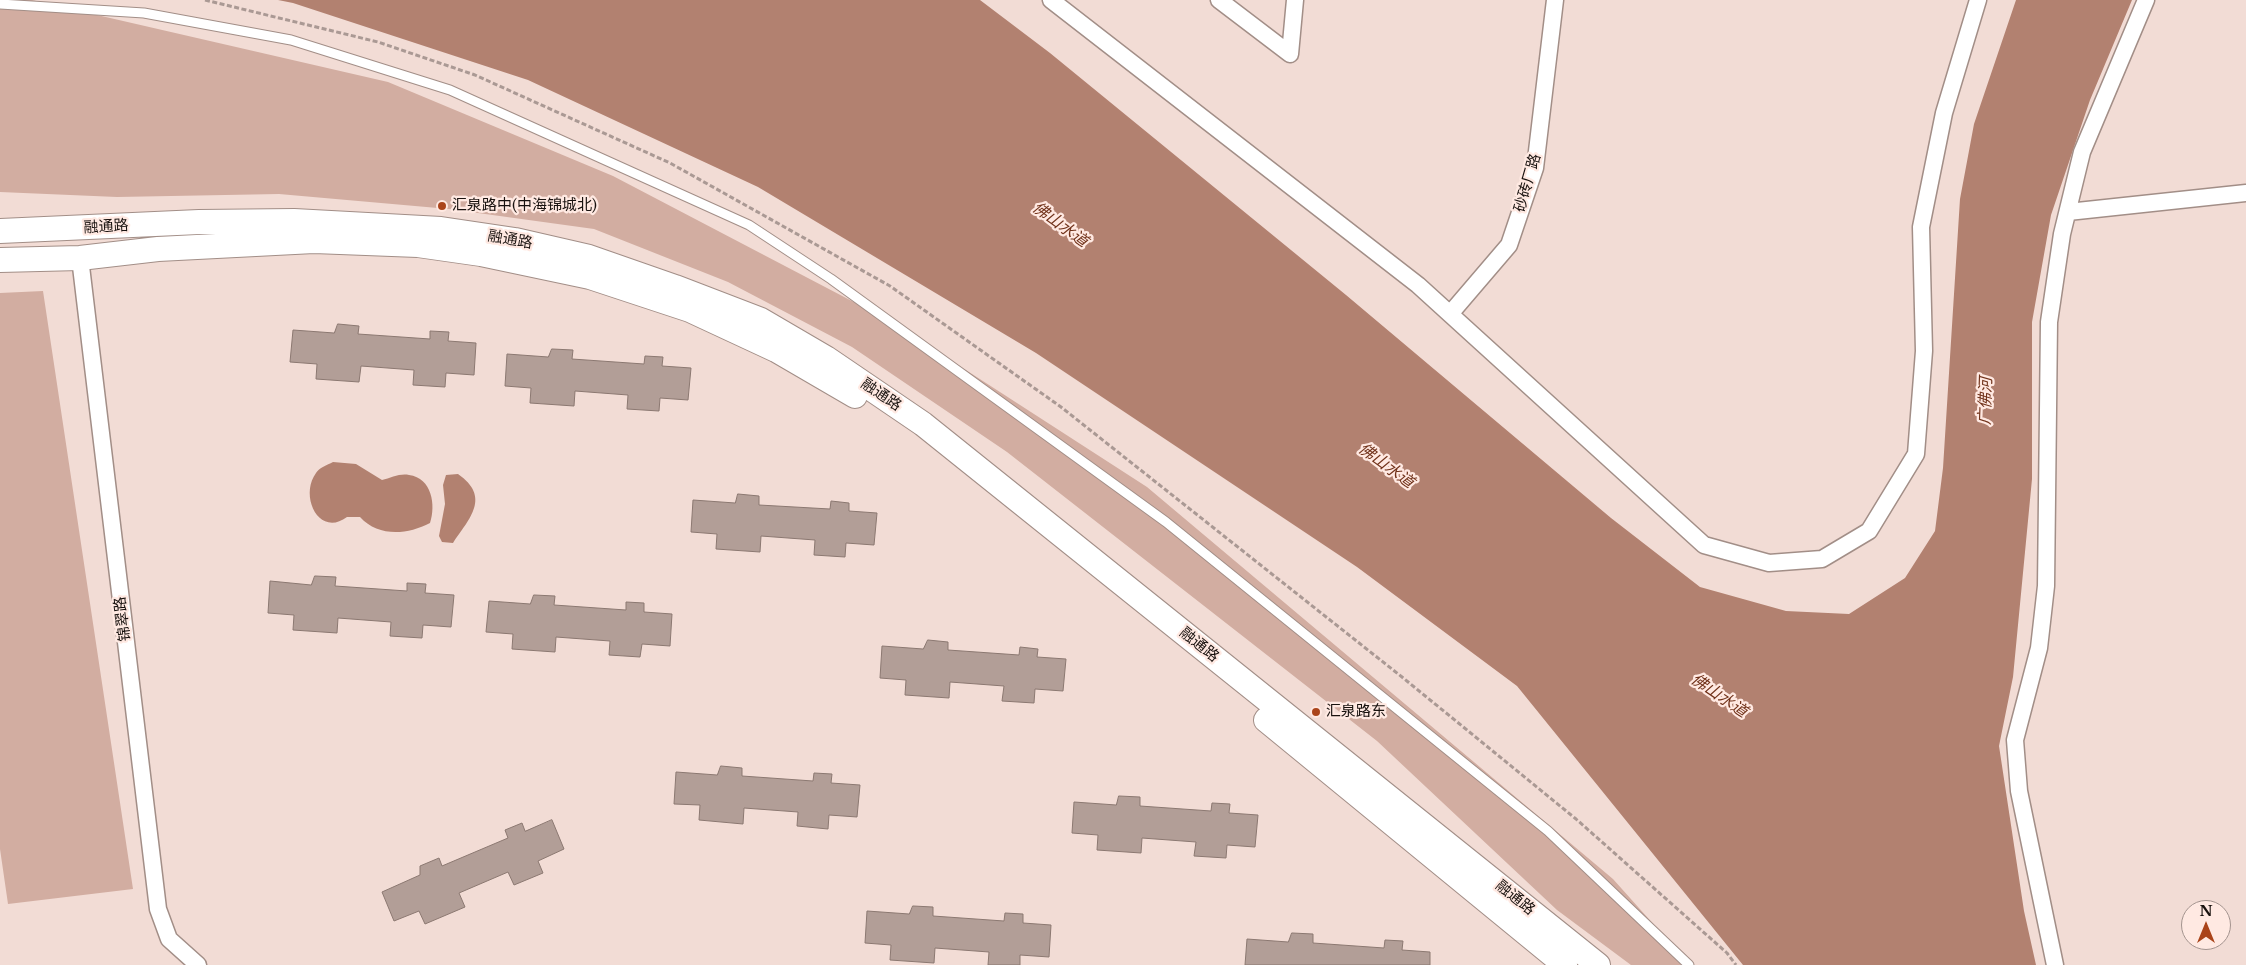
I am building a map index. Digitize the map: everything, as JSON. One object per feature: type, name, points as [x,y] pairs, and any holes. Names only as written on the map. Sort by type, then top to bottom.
[{"type":"main road","name":"融通路","points":[[0,231],[199,222],[265,222],[441,229],[515,240],[589,257],[761,320],[826,358],[923,424],[1598,965]]},
{"type":"main road","name":"融通路","points":[[0,260],[80,258],[158,249],[274,242],[418,245],[533,264],[590,277],[690,310],[734,329],[822,376],[914,437],[1132,610],[1565,965]]},
{"type":"street","points":[[1051,0],[1418,285],[1704,544],[1768,563],[1822,559],[1869,531],[1916,454],[1924,351],[1921,227],[1944,113],[1978,0]]},
{"type":"street","points":[[1219,0],[1290,54],[1295,0]]},
{"type":"street","name":"砂砖厂路","points":[[1450,314],[1509,245],[1535,168],[1555,0]]},
{"type":"street","points":[[2055,965],[2019,792],[2015,740],[2039,648],[2046,586],[2049,322],[2068,212],[2082,152],[2146,0]]},
{"type":"street","points":[[2068,212],[2246,193]]},
{"type":"street","name":"锦翠路","points":[[80,258],[158,909],[169,939],[198,965]]},
{"type":"lane","points":[[0,4],[144,13],[291,40],[450,90],[749,225],[831,279],[1166,522],[1548,830],[1689,965]]},
{"type":"shaded area","points":[[0,0],[32,0],[388,82],[613,176],[890,321],[1147,487],[1613,879],[1690,965],[1631,965],[1557,910],[1377,741],[1007,452],[852,347],[728,282],[594,229],[449,209],[279,194],[117,197],[0,192]]},
{"type":"shaded area","points":[[43,291],[133,889],[8,904],[0,849],[0,293]]},
{"type":"water","points":[[278,0],[980,0],[1050,53],[1346,295],[1611,518],[1700,587],[1786,611],[1849,614],[1905,578],[1935,531],[1943,468],[1960,199],[1974,124],[2016,0],[2132,0],[2090,100],[2051,215],[2032,322],[2032,479],[2013,677],[1999,746],[2024,911],[2036,965],[1743,965],[1517,686],[1357,567],[1036,353],[758,187],[528,80],[293,3]]},
{"type":"water","points":[[333,462],[356,464],[382,480],[402,475],[417,477],[423,481],[430,493],[432,516],[430,523],[412,530],[393,532],[375,528],[360,517],[347,517],[337,522],[328,522],[320,518],[311,503],[311,482],[317,471]]},
{"type":"water","points":[[458,474],[474,491],[474,508],[466,525],[453,543],[442,542],[439,536],[445,504],[443,485],[446,475]]},
{"type":"building","points":[[338,324],[359,326],[358,334],[430,339],[430,331],[449,332],[448,341],[476,343],[474,375],[446,373],[445,387],[413,385],[414,370],[361,366],[359,382],[316,379],[317,364],[290,362],[293,330],[334,333]]},
{"type":"building","points":[[552,349],[573,350],[572,359],[644,364],[645,356],[663,357],[662,366],[691,368],[688,400],[660,398],[659,411],[627,409],[628,395],[575,391],[574,406],[530,403],[531,388],[505,386],[507,354],[548,357]]},
{"type":"building","points":[[738,494],[759,496],[759,505],[830,509],[831,501],[849,503],[849,511],[877,513],[874,545],[846,543],[845,557],[814,555],[815,540],[761,536],[760,552],[716,549],[717,534],[691,532],[693,500],[735,503]]},
{"type":"building","points":[[315,576],[336,577],[335,586],[407,591],[407,583],[426,584],[425,593],[454,595],[451,627],[423,625],[422,638],[390,636],[391,622],[338,618],[337,633],[293,630],[294,615],[268,613],[270,581],[311,585]]},
{"type":"building","points":[[534,595],[555,596],[554,605],[626,610],[626,602],[644,603],[644,612],[672,614],[670,646],[642,644],[640,657],[609,655],[610,641],[556,637],[555,652],[512,649],[513,634],[486,632],[489,601],[530,604]]},
{"type":"building","points":[[928,640],[948,642],[948,650],[1019,655],[1020,647],[1038,649],[1037,657],[1066,659],[1063,691],[1035,689],[1034,703],[1002,701],[1004,686],[950,682],[949,698],[905,695],[906,680],[880,678],[882,646],[923,649]]},
{"type":"building","points":[[721,766],[742,768],[742,776],[813,781],[814,773],[832,774],[831,783],[860,785],[857,817],[829,815],[828,829],[797,826],[798,812],[744,808],[743,824],[699,820],[700,805],[674,804],[676,772],[717,775]]},
{"type":"building","points":[[1119,796],[1140,797],[1140,806],[1211,811],[1212,803],[1230,804],[1229,813],[1258,815],[1255,847],[1227,845],[1226,858],[1194,856],[1196,842],[1142,838],[1141,853],[1097,850],[1098,835],[1072,833],[1074,802],[1116,805]]},
{"type":"building","points":[[552,820],[564,849],[538,861],[543,873],[514,885],[508,872],[459,893],[465,907],[425,924],[419,911],[394,921],[382,892],[420,875],[420,866],[439,858],[442,866],[508,838],[505,830],[522,823],[525,831]]},
{"type":"building","points":[[913,906],[933,907],[933,916],[1004,921],[1005,913],[1023,914],[1023,923],[1051,925],[1049,957],[1020,955],[1020,965],[988,965],[989,952],[935,948],[934,963],[890,960],[891,945],[865,943],[867,911],[909,914]]},
{"type":"building","points":[[1292,933],[1313,934],[1313,943],[1384,948],[1385,940],[1403,941],[1402,950],[1430,952],[1430,965],[1245,965],[1247,939],[1288,942]]},
{"type":"place","name":"汇泉路中(中海锦城北)","points":[[442,206]]},
{"type":"place","name":"汇泉路东","points":[[1316,712]]},
{"type":"water label","name":"佛山水道","points":[[1060,225]]},
{"type":"water label","name":"广佛河","points":[[1986,401]]},
{"type":"water label","name":"佛山水道","points":[[1386,466]]},
{"type":"water label","name":"佛山水道","points":[[1719,696]]}]
